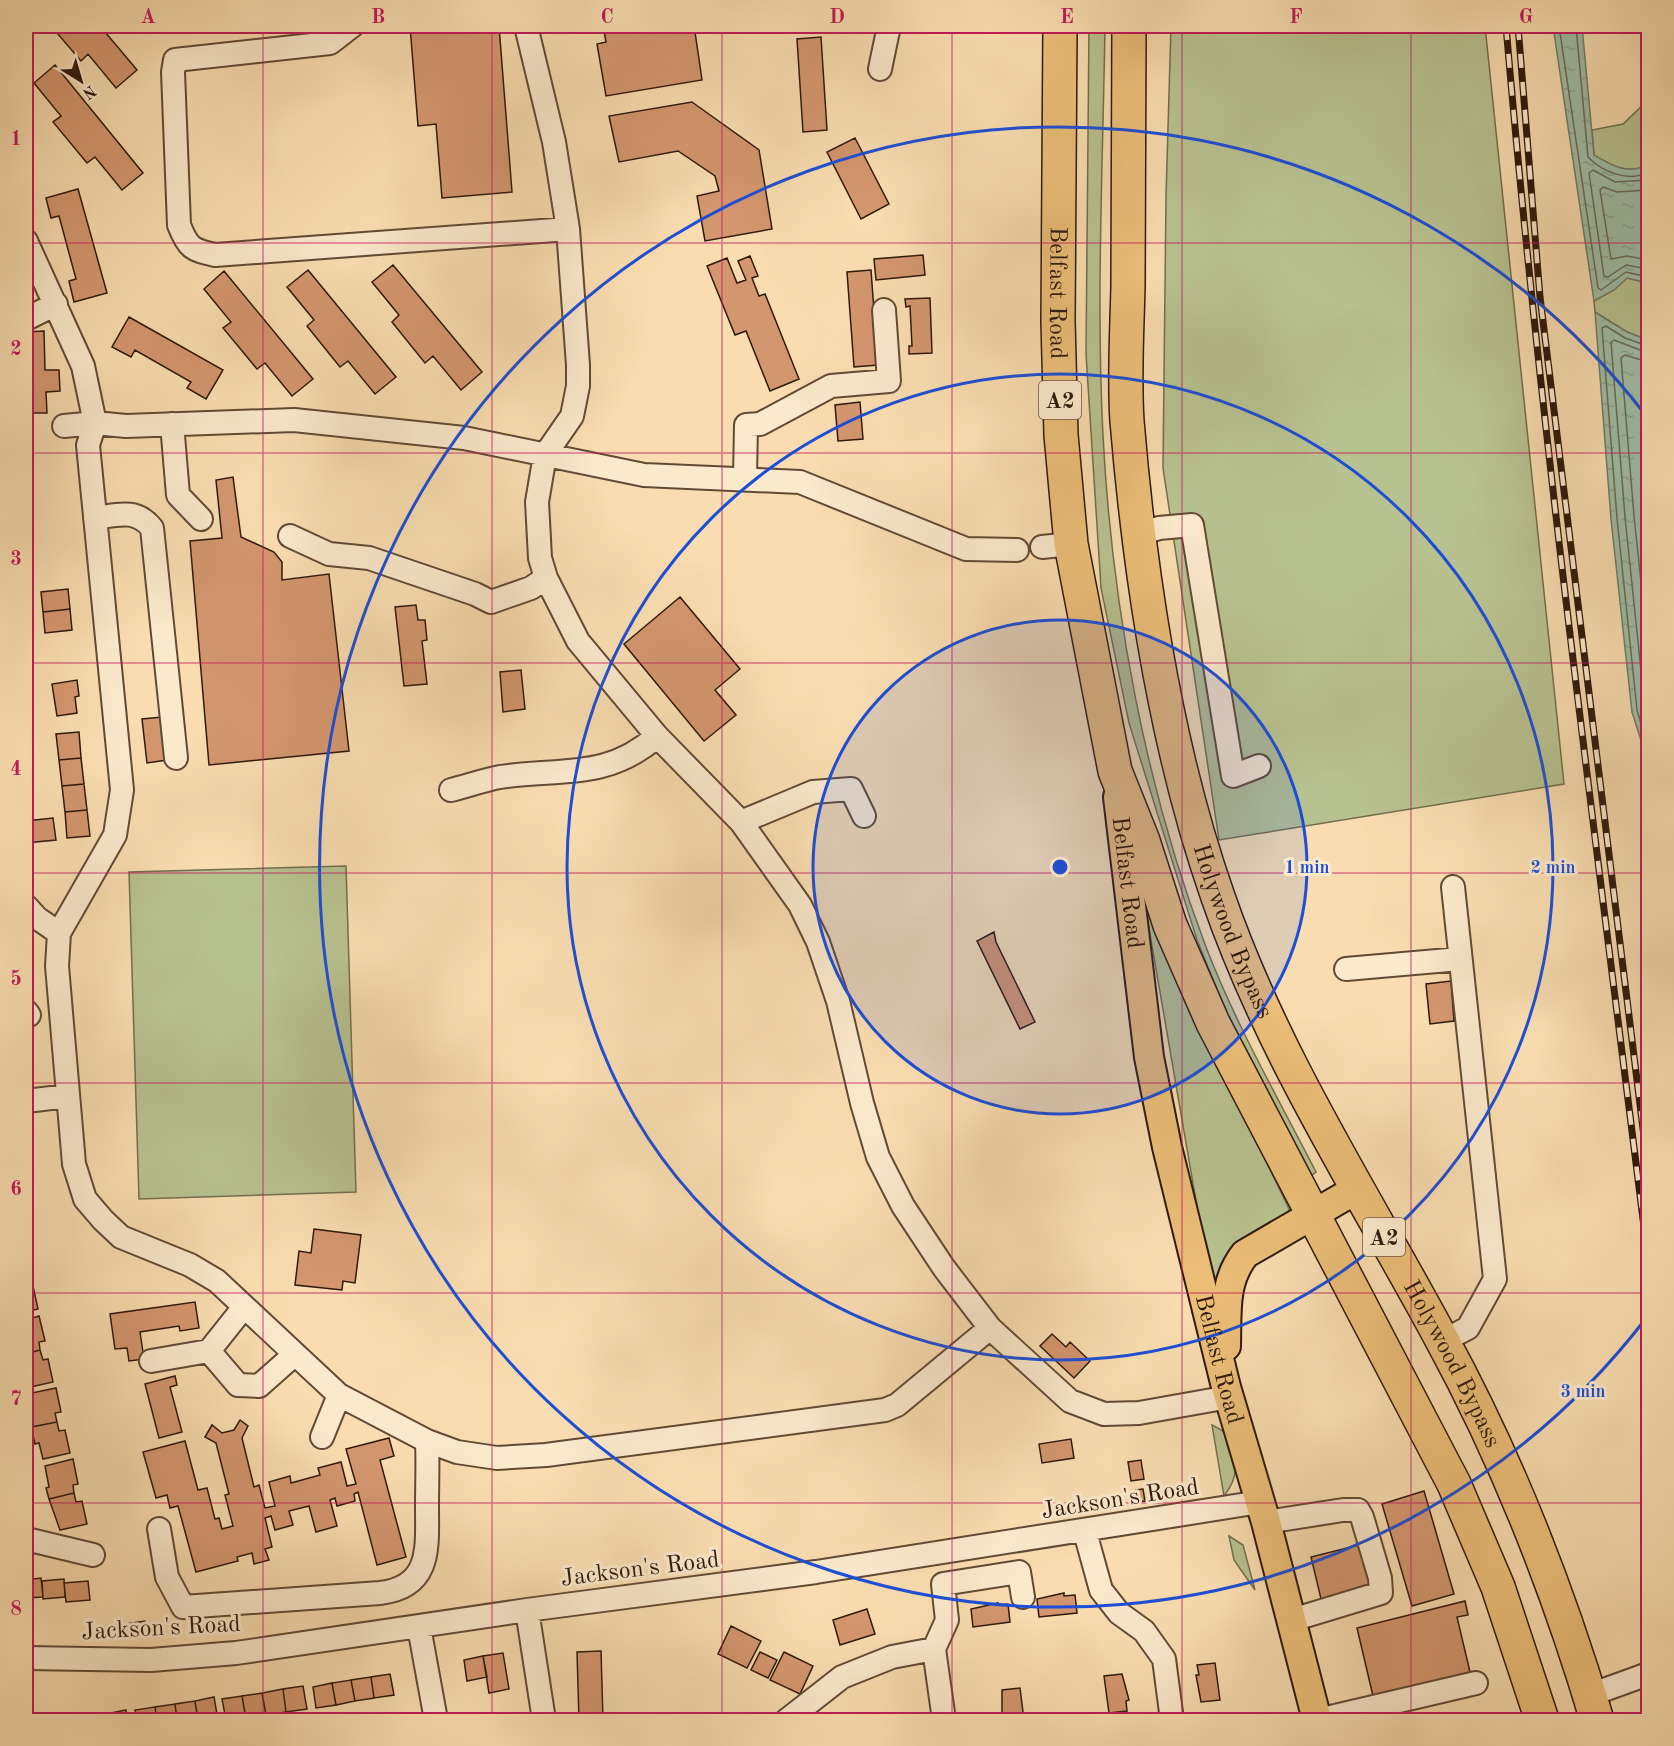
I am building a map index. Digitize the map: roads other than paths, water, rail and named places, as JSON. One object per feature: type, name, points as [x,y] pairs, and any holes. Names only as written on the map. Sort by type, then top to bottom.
[{"type":"highway","name":"Belfast Road","points":[[1060,26],[1058,333],[1060,435],[1057,546],[1115,771]]},
{"type":"highway","name":"A2","points":[[1129,26],[1127,417],[1140,534]]},
{"type":"highway","name":"Holywood Bypass","points":[[1140,534],[1149,616],[1178,752],[1217,896],[1252,982],[1288,1061],[1357,1190],[1443,1341],[1515,1490],[1574,1641],[1594,1708]]},
{"type":"highway","name":"A2","points":[[1115,771],[1143,841],[1170,925],[1213,1023],[1454,1484],[1498,1587],[1542,1720]]},
{"type":"main road","name":"Belfast Road","points":[[1115,771],[1149,1057],[1167,1147],[1227,1392],[1263,1512],[1317,1720]]},
{"type":"main road","points":[[1227,1392],[1227,1299],[1228,1287],[1236,1265],[1257,1245],[1315,1216],[1357,1190]]},
{"type":"street","points":[[352,26],[330,43],[175,60],[173,72],[179,225],[185,241],[195,251],[215,255],[568,229]]},
{"type":"street","points":[[526,26],[554,142],[568,229],[574,277],[578,386],[572,416],[545,455],[537,502],[540,558],[546,578],[578,641],[657,736],[741,822],[800,905],[818,942],[838,1001],[865,1114],[878,1157],[903,1206],[932,1251],[990,1328],[1070,1401],[1104,1414],[1139,1413],[1227,1392]]},
{"type":"street","points":[[880,69],[889,26]]},
{"type":"street","points":[[26,241],[83,366],[94,423],[88,445],[122,790],[116,835],[59,933],[57,966],[74,1164],[85,1198],[103,1220],[121,1237],[190,1265],[217,1281],[339,1395],[428,1441],[457,1452],[507,1457],[546,1455],[885,1410],[897,1405],[990,1328]]},
{"type":"street","points":[[26,319],[56,304]]},
{"type":"street","points":[[745,478],[746,425],[760,424],[831,387],[890,381],[884,310]]},
{"type":"street","points":[[64,426],[94,423],[126,426],[294,420],[368,426],[464,438],[644,475],[800,482],[966,549],[1017,550]]},
{"type":"street","points":[[172,424],[178,495],[201,519]]},
{"type":"street","points":[[95,519],[136,514],[144,518],[152,528],[176,758]]},
{"type":"street","points":[[1140,534],[1159,528],[1192,525],[1233,776],[1259,766]]},
{"type":"street","points":[[290,536],[329,554],[369,558],[458,587],[491,602],[531,588],[546,578]]},
{"type":"street","points":[[451,790],[498,777],[608,766],[618,763],[657,736]]},
{"type":"street","points":[[741,822],[813,792],[851,789],[864,816]]},
{"type":"street","points":[[1443,1341],[1468,1328],[1495,1279],[1453,887]]},
{"type":"street","points":[[26,906],[37,918],[59,933]]},
{"type":"street","points":[[1346,969],[1460,958]]},
{"type":"street","points":[[26,1101],[68,1096]]},
{"type":"street","points":[[151,1361],[209,1352],[244,1307]]},
{"type":"street","points":[[209,1352],[238,1385],[259,1386],[294,1355]]},
{"type":"street","points":[[322,1437],[339,1395]]},
{"type":"street","points":[[159,1529],[166,1577],[183,1607],[380,1593],[400,1589],[416,1576],[427,1550],[428,1441]]},
{"type":"street","name":"Jackson's Road","points":[[26,1658],[151,1660],[236,1653],[1085,1532],[1263,1512],[1358,1510],[1380,1578],[1381,1593],[1292,1620]]},
{"type":"street","points":[[1085,1532],[1101,1590],[1119,1613],[1144,1631],[1164,1659],[1172,1720]]},
{"type":"street","points":[[26,1539],[93,1555]]},
{"type":"street","points":[[944,1720],[934,1649],[947,1620],[943,1584],[1019,1572],[1023,1597]]},
{"type":"street","points":[[527,1610],[544,1720]]},
{"type":"street","points":[[419,1627],[436,1720]]},
{"type":"street","points":[[787,1720],[842,1677],[892,1657],[934,1649]]},
{"type":"street","points":[[1594,1708],[1648,1674]]},
{"type":"street","points":[[1317,1720],[1476,1683]]},
{"type":"water","points":[[1553,26],[1582,26],[1594,155],[1621,168],[1635,169],[1648,163],[1648,283],[1627,278],[1614,290],[1594,301]]},
{"type":"water","points":[[1595,312],[1627,332],[1648,340],[1648,762],[1632,712],[1611,519]]},
{"type":"railway","points":[[1506,26],[1553,489],[1648,1259]]},
{"type":"railway","points":[[1518,26],[1540,297],[1648,1169]]}]
